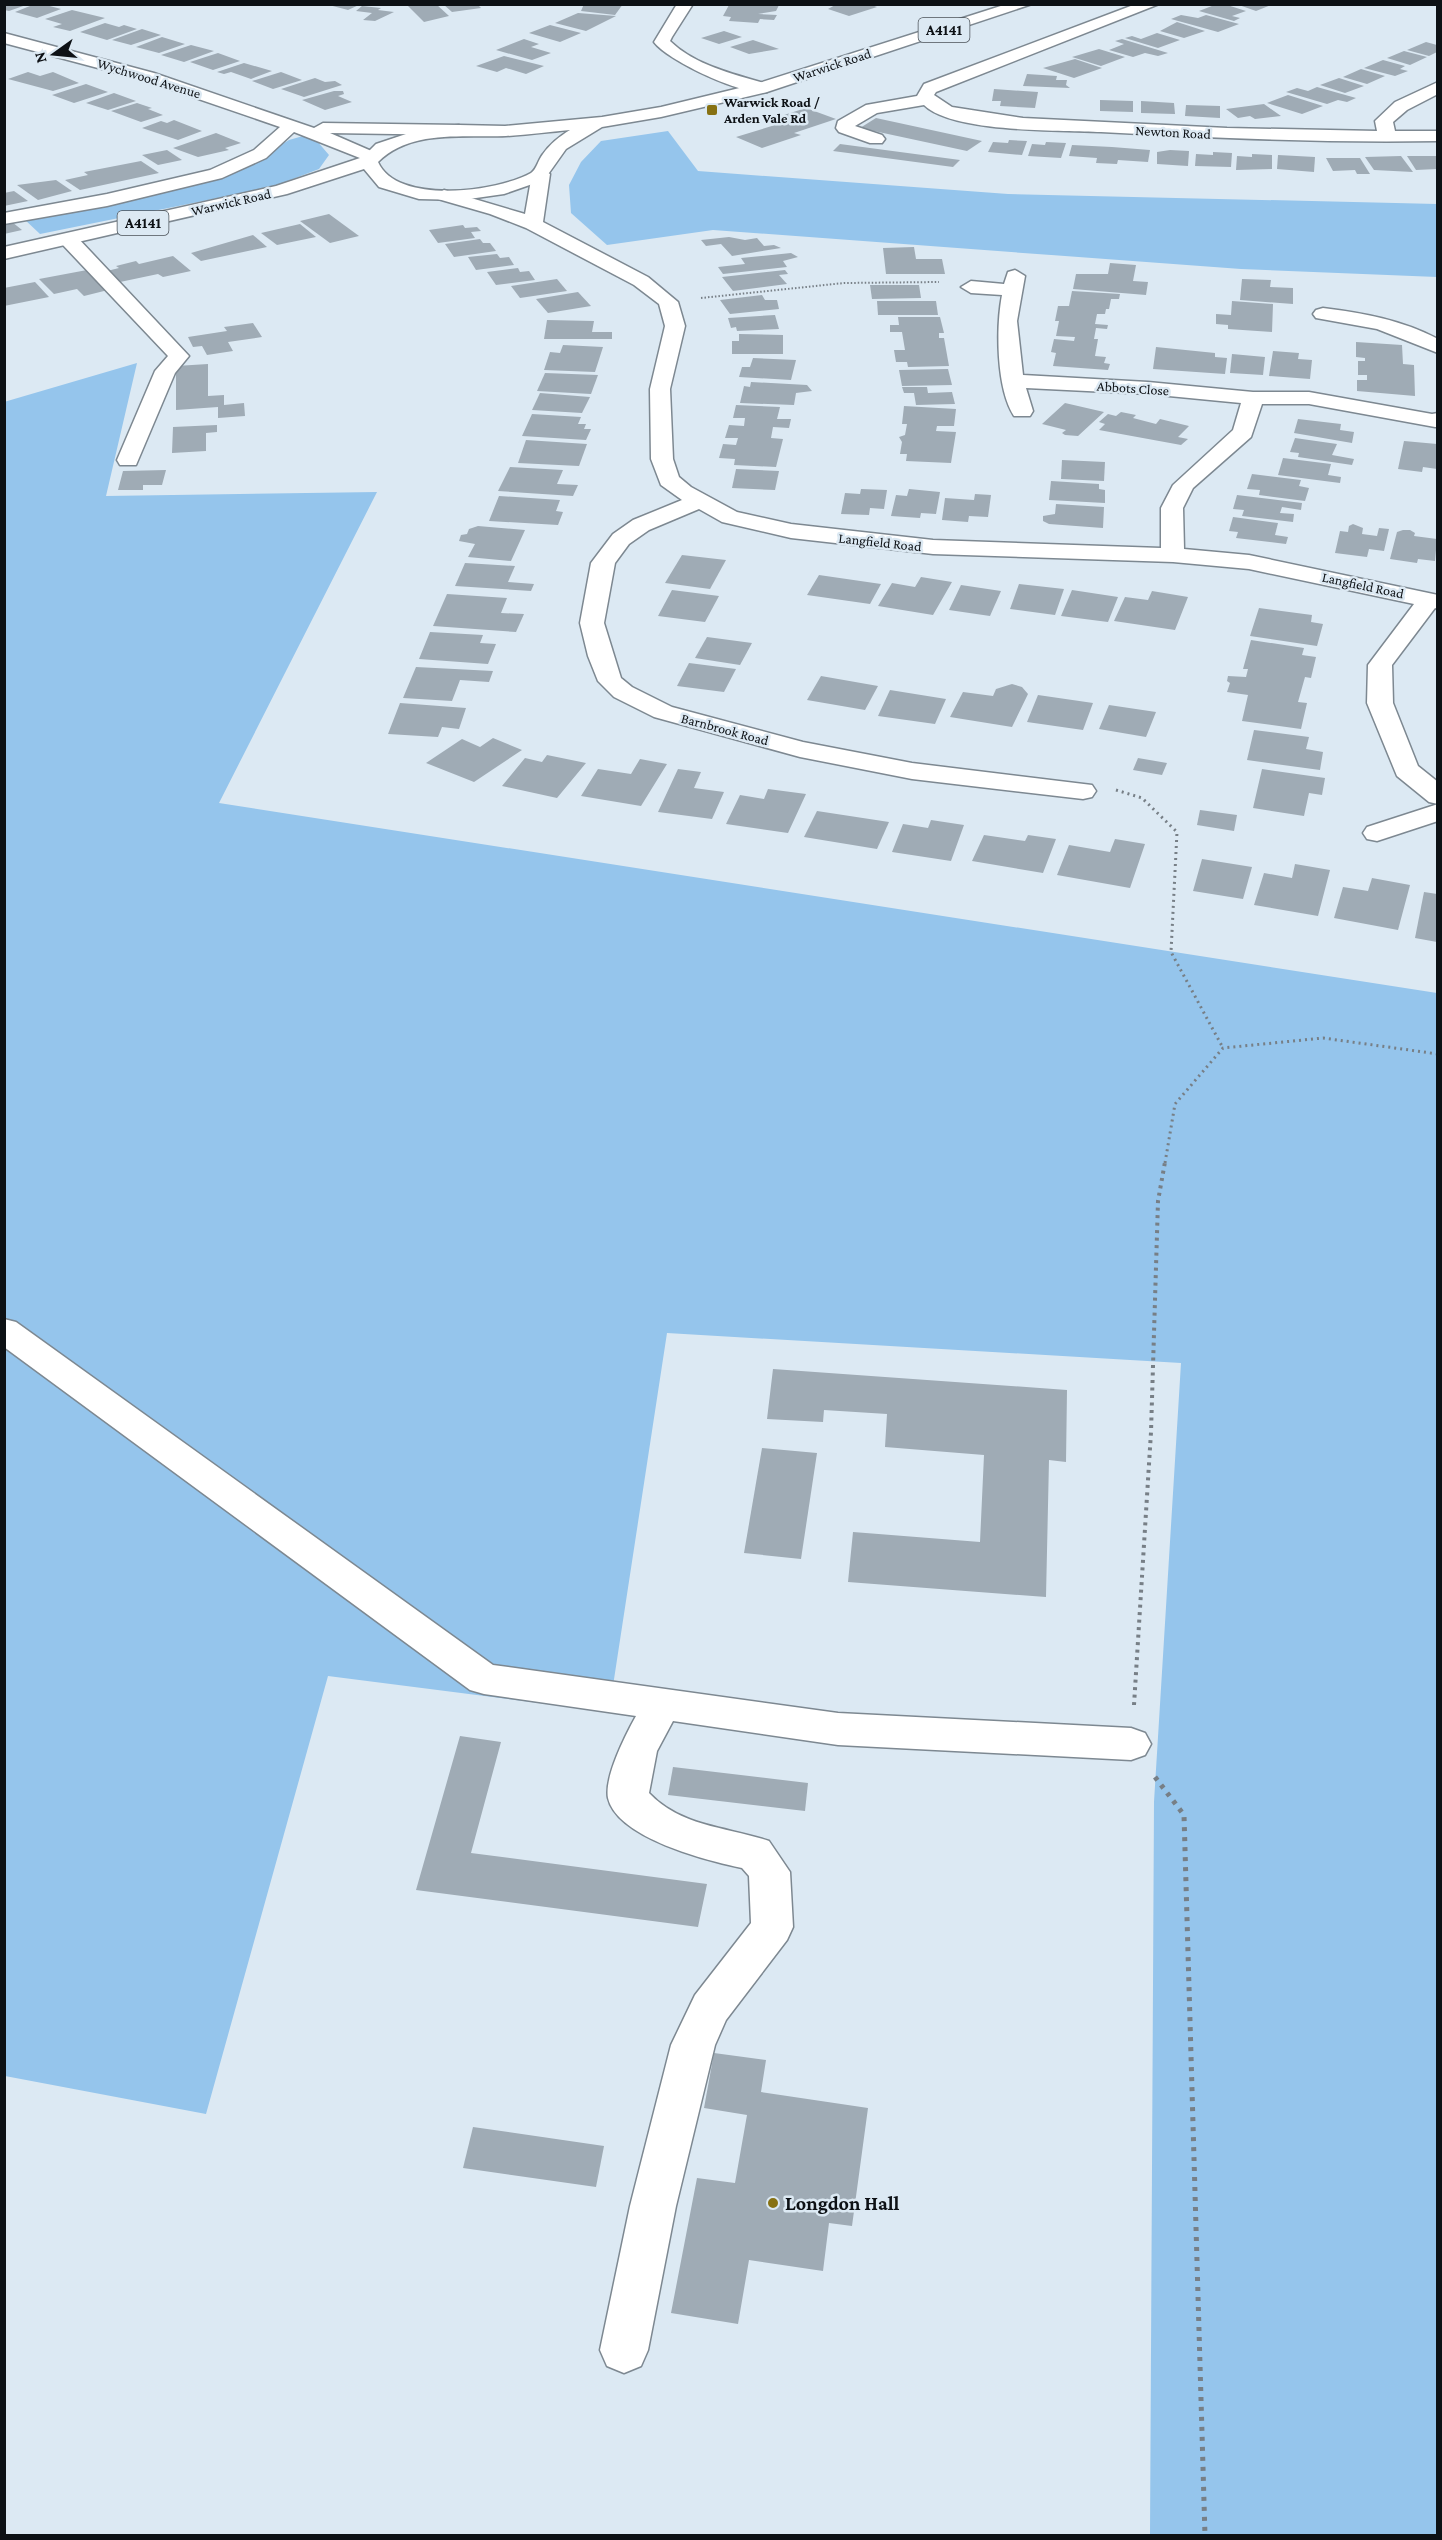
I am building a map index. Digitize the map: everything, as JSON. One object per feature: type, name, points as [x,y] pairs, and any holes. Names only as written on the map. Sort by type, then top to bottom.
[{"type":"street","points":[[685,4],[681,15],[664,33],[662,42],[670,52],[705,68],[761,88]]},
{"type":"street","name":"Warwick Road","points":[[4,253],[281,190],[370,159],[394,141],[418,135],[459,130],[505,131],[602,122],[661,112],[761,88],[1025,4]]},
{"type":"street","points":[[876,139],[853,132],[844,124],[858,115],[928,93],[1152,4]]},
{"type":"street","name":"Wychwood Avenue","points":[[4,38],[134,71],[250,109],[291,126],[339,141],[370,159]]},
{"type":"street","points":[[4,56],[39,46]]},
{"type":"street","points":[[1387,137],[1384,122],[1401,106],[1437,87]]},
{"type":"street","name":"Newton Road","points":[[928,93],[944,111],[975,118],[1029,123],[1251,136],[1437,136]]},
{"type":"street","name":"Warwick Road","points":[[281,190],[394,186],[444,195],[474,194],[516,186],[540,174],[549,158],[568,137],[602,122]]},
{"type":"street","points":[[4,219],[107,200],[216,174],[260,154],[291,126]]},
{"type":"street","name":"Wychwood Avenue","points":[[291,126],[459,130]]},
{"type":"street","name":"Warwick Road","points":[[505,131],[539,144],[549,158]]},
{"type":"street","points":[[370,159],[379,178],[394,186]]},
{"type":"street","points":[[534,224],[540,174]]},
{"type":"street","points":[[444,195],[497,210],[534,224],[641,281],[668,302]]},
{"type":"street","points":[[69,240],[179,356],[165,370],[129,460]]},
{"type":"street","points":[[971,287],[1013,283],[1007,321],[1013,381],[1022,411]]},
{"type":"street","name":"Langfield Road","points":[[668,302],[675,326],[660,389],[662,459],[669,480],[697,502],[754,524],[845,538],[967,549],[1173,555],[1249,562],[1433,601]]},
{"type":"street","points":[[1323,314],[1364,311],[1381,322],[1417,335],[1437,347]]},
{"type":"street","name":"Abbots Close","points":[[1013,381],[1148,388],[1252,398],[1309,398],[1437,420]]},
{"type":"street","points":[[1173,555],[1172,508],[1184,485],[1243,432],[1252,398]]},
{"type":"street","name":"Barnbrook Road","points":[[697,502],[641,525],[621,539],[603,563],[592,623],[600,656],[610,681],[623,692],[663,712],[800,749],[912,771],[1083,791]]},
{"type":"street","points":[[1433,601],[1380,665],[1380,703],[1406,770],[1437,796]]},
{"type":"street","points":[[1377,833],[1437,812]]},
{"type":"street","points":[[4,1330],[484,1679],[837,1729],[1131,1744]]},
{"type":"street","points":[[624,2350],[653,2206],[693,2045],[711,2008],[772,1927],[769,1872],[754,1853],[711,1845],[650,1820],[628,1797],[637,1750],[663,1704]]},
{"type":"path","points":[[668,302],[844,283],[954,281],[971,287]]},
{"type":"path","points":[[1083,791],[1088,780],[1142,798],[1177,832],[1170,952],[1223,1048]]},
{"type":"path","points":[[1205,2535],[1184,1815],[1131,1744],[1151,1432],[1158,1201],[1175,1104],[1223,1048],[1323,1038],[1437,1054]]},
{"type":"shaded area","points":[[668,131],[698,171],[1008,194],[1437,204],[1437,277],[1241,269],[713,230],[607,245],[571,213],[569,185],[581,162],[601,141]]},
{"type":"shaded area","points":[[303,136],[317,141],[329,155],[319,169],[272,187],[40,234],[23,218],[135,198],[269,152],[289,140]]},
{"type":"shaded area","points":[[137,363],[106,496],[377,492],[219,803],[1437,993],[1437,2535],[1150,2535],[1154,1802],[1181,1363],[667,1333],[609,1712],[328,1676],[206,2114],[5,2076],[4,402]]},
{"type":"building","points":[[4,4],[26,5],[9,11],[4,10]]},
{"type":"building","points":[[35,4],[61,9],[37,18],[15,12]]},
{"type":"building","points":[[325,4],[361,4],[348,10]]},
{"type":"building","points":[[406,4],[436,4],[449,16],[424,22]]},
{"type":"building","points":[[443,4],[477,4],[481,8],[452,12]]},
{"type":"building","points":[[584,4],[623,4],[615,15],[581,11]]},
{"type":"building","points":[[837,4],[869,4],[877,7],[849,16],[828,9]]},
{"type":"building","points":[[1217,4],[1246,11],[1232,16],[1240,18],[1234,21],[1199,11]]},
{"type":"building","points":[[1236,4],[1271,4],[1271,5],[1256,11]]},
{"type":"building","points":[[729,5],[779,5],[776,11],[758,14],[777,15],[774,20],[760,19],[758,23],[729,21],[731,17],[723,16]]},
{"type":"building","points":[[362,6],[394,12],[375,21],[363,20],[372,13],[356,11]]},
{"type":"building","points":[[72,10],[105,18],[70,31],[53,27],[62,24],[45,19]]},
{"type":"building","points":[[578,13],[616,16],[586,31],[555,23]]},
{"type":"building","points":[[1181,15],[1198,18],[1206,15],[1239,24],[1218,32],[1171,19]]},
{"type":"building","points":[[1177,22],[1205,31],[1184,38],[1160,31]]},
{"type":"building","points":[[105,23],[137,29],[107,40],[80,32]]},
{"type":"building","points":[[550,25],[581,33],[560,42],[529,33]]},
{"type":"building","points":[[142,29],[161,35],[131,45],[112,40]]},
{"type":"building","points":[[724,31],[742,37],[719,44],[701,38]]},
{"type":"building","points":[[1157,33],[1180,40],[1158,48],[1125,38],[1132,36],[1141,39]]},
{"type":"building","points":[[162,37],[185,44],[159,53],[136,47]]},
{"type":"building","points":[[524,39],[539,44],[531,47],[551,53],[532,60],[496,50]]},
{"type":"building","points":[[1122,39],[1168,53],[1158,56],[1145,53],[1133,57],[1109,50],[1124,44],[1115,41]]},
{"type":"building","points":[[753,40],[779,49],[749,54],[730,47]]},
{"type":"building","points":[[1426,42],[1437,45],[1437,52],[1429,56],[1407,50]]},
{"type":"building","points":[[191,45],[214,51],[184,62],[161,55]]},
{"type":"building","points":[[1099,49],[1125,57],[1101,66],[1072,57]]},
{"type":"building","points":[[1404,51],[1427,57],[1410,65],[1387,58]]},
{"type":"building","points":[[218,53],[240,61],[213,70],[190,62]]},
{"type":"building","points":[[504,56],[544,66],[526,74],[506,68],[497,72],[476,66]]},
{"type":"building","points":[[1075,59],[1102,68],[1074,78],[1043,68]]},
{"type":"building","points":[[1383,60],[1405,66],[1400,69],[1408,71],[1395,76],[1364,68]]},
{"type":"building","points":[[244,63],[272,71],[251,79],[231,72],[224,74],[217,72]]},
{"type":"building","points":[[1361,69],[1385,76],[1367,84],[1343,77]]},
{"type":"building","points":[[28,72],[40,76],[53,72],[79,83],[53,91],[8,79]]},
{"type":"building","points":[[281,72],[302,80],[273,89],[252,81]]},
{"type":"building","points":[[1027,74],[1057,76],[1056,80],[1067,80],[1066,85],[1070,88],[1023,86]]},
{"type":"building","points":[[315,78],[325,82],[335,81],[342,85],[304,97],[281,89]]},
{"type":"building","points":[[1339,78],[1364,86],[1345,93],[1320,85]]},
{"type":"building","points":[[86,84],[108,92],[74,103],[52,95]]},
{"type":"building","points":[[1317,87],[1356,98],[1347,102],[1338,100],[1327,104],[1286,92],[1297,88],[1308,91]]},
{"type":"building","points":[[994,89],[1038,92],[1035,108],[1000,106],[1001,101],[992,101]]},
{"type":"building","points":[[334,91],[343,91],[344,94],[338,96],[352,102],[325,110],[302,100]]},
{"type":"building","points":[[114,93],[136,101],[108,110],[86,103]]},
{"type":"building","points":[[1288,95],[1323,106],[1302,114],[1267,103]]},
{"type":"building","points":[[1100,100],[1133,101],[1133,112],[1100,111]]},
{"type":"building","points":[[1141,101],[1174,103],[1175,114],[1141,113]]},
{"type":"building","points":[[137,103],[163,115],[141,122],[111,111]]},
{"type":"building","points":[[1264,104],[1281,116],[1238,118],[1226,109]]},
{"type":"building","points":[[1186,105],[1220,106],[1220,118],[1185,116]]},
{"type":"building","points":[[806,108],[836,119],[794,133],[801,135],[762,148],[736,137],[775,125],[765,121]]},
{"type":"building","points":[[876,118],[982,141],[967,151],[860,128]]},
{"type":"building","points":[[174,120],[202,131],[178,140],[142,128],[161,121],[167,123]]},
{"type":"building","points":[[216,133],[241,143],[225,148],[229,150],[198,157],[173,148]]},
{"type":"building","points":[[1009,140],[1027,141],[1022,155],[988,152],[993,142],[1008,143]]},
{"type":"building","points":[[1046,142],[1066,143],[1061,158],[1028,156],[1032,144],[1045,145]]},
{"type":"building","points":[[840,144],[960,160],[953,167],[833,151]]},
{"type":"building","points":[[1072,145],[1150,150],[1148,162],[1118,160],[1117,164],[1096,163],[1097,158],[1069,156]]},
{"type":"building","points":[[167,150],[182,160],[158,165],[142,155]]},
{"type":"building","points":[[1189,151],[1188,166],[1157,164],[1157,152]]},
{"type":"building","points":[[1213,152],[1232,153],[1231,167],[1195,166],[1196,154],[1213,155]]},
{"type":"building","points":[[1252,154],[1272,155],[1272,169],[1236,170],[1237,156],[1252,157]]},
{"type":"building","points":[[1278,155],[1315,157],[1314,172],[1277,169]]},
{"type":"building","points":[[1401,156],[1413,172],[1374,170],[1365,157]]},
{"type":"building","points":[[1407,156],[1437,156],[1437,169],[1416,170]]},
{"type":"building","points":[[1326,158],[1360,158],[1370,174],[1357,174],[1355,170],[1333,171]]},
{"type":"building","points":[[141,161],[159,173],[80,190],[65,180],[88,175],[84,172]]},
{"type":"building","points":[[56,180],[72,191],[38,200],[17,185]]},
{"type":"building","points":[[14,191],[28,201],[4,206],[4,193]]},
{"type":"building","points":[[329,214],[359,236],[330,243],[300,221]]},
{"type":"building","points":[[12,222],[22,230],[4,234],[4,223]]},
{"type":"building","points":[[300,224],[316,237],[277,245],[261,233]]},
{"type":"building","points":[[463,225],[465,228],[477,227],[481,231],[471,232],[475,238],[438,243],[429,230]]},
{"type":"building","points":[[253,235],[267,247],[201,261],[191,253]]},
{"type":"building","points":[[729,237],[745,240],[757,238],[764,246],[774,245],[781,248],[732,256],[721,244],[706,246],[701,240]]},
{"type":"building","points":[[480,239],[483,243],[490,243],[496,251],[454,257],[445,244]]},
{"type":"building","points":[[914,247],[916,259],[942,259],[945,274],[886,274],[883,248]]},
{"type":"building","points":[[791,253],[798,257],[783,261],[787,267],[723,274],[718,267],[745,264],[741,258]]},
{"type":"building","points":[[497,254],[500,258],[509,257],[514,265],[476,270],[468,257]]},
{"type":"building","points":[[173,256],[191,271],[163,277],[158,274],[120,282],[107,271],[136,261],[139,264]]},
{"type":"building","points":[[1110,263],[1136,265],[1133,281],[1148,282],[1146,295],[1073,289],[1076,274],[1108,274]]},
{"type":"building","points":[[518,268],[520,272],[529,271],[535,280],[496,285],[487,272]]},
{"type":"building","points":[[87,270],[108,290],[84,296],[77,289],[54,294],[39,279]]},
{"type":"building","points":[[785,270],[788,274],[779,275],[787,284],[733,291],[722,277]]},
{"type":"building","points":[[557,279],[567,291],[520,298],[511,286]]},
{"type":"building","points":[[1242,279],[1271,280],[1270,287],[1293,288],[1293,304],[1240,300]]},
{"type":"building","points":[[35,282],[49,297],[4,306],[4,288]]},
{"type":"building","points":[[870,285],[919,285],[921,298],[872,299]]},
{"type":"building","points":[[1072,291],[1120,294],[1119,299],[1111,299],[1109,309],[1106,309],[1105,314],[1097,314],[1095,324],[1108,325],[1107,329],[1096,328],[1094,339],[1098,339],[1095,356],[1106,357],[1104,363],[1110,364],[1108,370],[1053,366],[1056,353],[1051,352],[1054,339],[1074,341],[1075,337],[1056,336],[1059,321],[1055,321],[1058,306],[1069,306]]},
{"type":"building","points":[[578,292],[591,306],[548,313],[536,299]]},
{"type":"building","points":[[762,295],[765,300],[777,300],[779,309],[730,314],[720,300]]},
{"type":"building","points":[[877,301],[936,301],[938,315],[878,315]]},
{"type":"building","points":[[1232,301],[1273,304],[1272,332],[1228,329],[1228,325],[1216,324],[1216,314],[1231,315]]},
{"type":"building","points":[[775,315],[779,329],[737,331],[736,327],[731,328],[728,318]]},
{"type":"building","points":[[898,317],[940,317],[944,333],[939,333],[939,338],[944,338],[949,366],[908,367],[907,362],[896,362],[894,350],[905,350],[902,332],[890,332],[890,325],[899,325]]},
{"type":"building","points":[[547,320],[594,321],[592,332],[612,332],[612,339],[544,339]]},
{"type":"building","points":[[253,323],[262,337],[228,342],[233,351],[207,355],[202,346],[193,347],[188,337],[227,331],[224,327]]},
{"type":"building","points":[[739,334],[783,335],[783,354],[732,354],[732,341],[739,341]]},
{"type":"building","points":[[1356,342],[1402,345],[1403,364],[1414,365],[1415,396],[1357,391],[1357,380],[1367,380],[1367,375],[1358,375],[1358,361],[1365,361],[1365,358],[1356,357]]},
{"type":"building","points":[[563,345],[603,347],[595,372],[544,370],[550,352],[560,353]]},
{"type":"building","points":[[1156,347],[1215,353],[1215,357],[1227,358],[1225,374],[1153,369]]},
{"type":"building","points":[[1273,351],[1299,353],[1298,359],[1312,360],[1310,379],[1269,376]]},
{"type":"building","points":[[1232,354],[1265,357],[1263,375],[1230,373]]},
{"type":"building","points":[[753,358],[796,360],[791,380],[739,377],[742,367],[750,367]]},
{"type":"building","points":[[208,364],[208,396],[224,395],[224,405],[244,403],[245,416],[218,418],[218,407],[176,410],[176,366]]},
{"type":"building","points":[[948,369],[952,385],[902,386],[899,370]]},
{"type":"building","points":[[545,373],[598,375],[591,394],[537,391]]},
{"type":"building","points":[[751,382],[807,385],[812,391],[796,393],[794,405],[740,403],[744,386],[750,387]]},
{"type":"building","points":[[902,387],[927,387],[928,393],[952,392],[955,404],[916,405],[914,393],[904,393]]},
{"type":"building","points":[[540,393],[590,397],[582,413],[532,410]]},
{"type":"building","points":[[1065,403],[1104,412],[1078,436],[1065,435],[1062,433],[1066,430],[1042,424]]},
{"type":"building","points":[[736,405],[780,407],[777,419],[791,419],[789,428],[773,427],[771,438],[783,439],[776,467],[734,465],[735,459],[719,458],[723,444],[736,445],[738,438],[725,438],[729,425],[744,426],[745,418],[733,418]]},
{"type":"building","points":[[904,406],[956,409],[954,426],[937,426],[936,431],[956,432],[951,463],[906,461],[907,454],[900,454],[902,442],[899,437],[905,435],[907,424],[902,424]]},
{"type":"building","points":[[1121,412],[1136,415],[1133,418],[1156,424],[1160,419],[1189,426],[1178,437],[1188,439],[1181,445],[1099,430],[1105,424],[1099,422],[1108,414],[1116,416]]},
{"type":"building","points":[[532,414],[581,417],[578,424],[586,424],[584,429],[591,429],[586,440],[522,436]]},
{"type":"building","points":[[1298,419],[1341,424],[1340,430],[1354,432],[1352,443],[1294,433]]},
{"type":"building","points":[[217,425],[217,432],[206,433],[206,451],[172,453],[173,427]]},
{"type":"building","points":[[1295,438],[1337,444],[1332,455],[1354,459],[1352,465],[1298,457],[1299,453],[1290,452]]},
{"type":"building","points":[[526,440],[587,444],[579,466],[518,463]]},
{"type":"building","points":[[1404,441],[1437,444],[1437,469],[1423,467],[1422,472],[1398,469]]},
{"type":"building","points":[[1283,458],[1331,464],[1328,475],[1341,477],[1340,483],[1278,475]]},
{"type":"building","points":[[1062,460],[1105,462],[1104,481],[1061,479]]},
{"type":"building","points":[[510,467],[563,470],[557,484],[578,485],[573,496],[498,491]]},
{"type":"building","points":[[736,469],[779,471],[775,490],[732,488]]},
{"type":"building","points":[[166,470],[162,485],[143,485],[143,490],[118,490],[123,471]]},
{"type":"building","points":[[1252,474],[1301,480],[1299,486],[1309,488],[1305,501],[1259,495],[1260,490],[1247,489]]},
{"type":"building","points":[[1051,481],[1099,484],[1099,489],[1105,490],[1105,503],[1049,500]]},
{"type":"building","points":[[861,489],[887,490],[884,509],[870,508],[869,515],[841,514],[845,493],[860,494]]},
{"type":"building","points":[[909,489],[940,492],[936,514],[921,513],[920,518],[891,516],[896,495],[907,496]]},
{"type":"building","points":[[975,494],[991,495],[988,517],[969,516],[968,522],[942,520],[945,498],[974,500]]},
{"type":"building","points":[[1237,495],[1302,503],[1301,510],[1282,507],[1280,513],[1294,514],[1293,522],[1242,516],[1244,510],[1233,509]]},
{"type":"building","points":[[499,496],[560,500],[556,511],[563,512],[558,525],[489,521]]},
{"type":"building","points":[[1056,504],[1104,507],[1103,528],[1049,524],[1043,521],[1043,516],[1055,514]]},
{"type":"building","points":[[1233,517],[1278,523],[1275,535],[1288,537],[1286,544],[1236,538],[1238,532],[1229,531]]},
{"type":"building","points":[[1353,524],[1363,528],[1362,534],[1377,536],[1379,528],[1389,529],[1384,551],[1369,549],[1367,557],[1335,553],[1340,531],[1348,532],[1349,526]]},
{"type":"building","points":[[478,526],[525,530],[511,561],[468,557],[475,544],[459,541],[461,535],[467,534],[469,529]]},
{"type":"building","points":[[1410,530],[1415,533],[1414,536],[1437,539],[1435,561],[1418,559],[1417,563],[1390,559],[1397,532]]},
{"type":"building","points":[[682,555],[726,560],[710,589],[665,583]]},
{"type":"building","points":[[465,563],[515,566],[508,582],[534,584],[531,591],[455,586]]},
{"type":"building","points":[[819,575],[881,584],[870,604],[807,595]]},
{"type":"building","points":[[921,577],[952,582],[933,615],[878,606],[892,583],[915,587]]},
{"type":"building","points":[[1019,584],[1064,589],[1055,615],[1010,609]]},
{"type":"building","points":[[961,585],[1001,591],[990,616],[949,610]]},
{"type":"building","points":[[672,590],[719,596],[705,622],[658,616]]},
{"type":"building","points":[[1072,590],[1118,597],[1108,622],[1061,616]]},
{"type":"building","points":[[1152,591],[1188,597],[1175,630],[1114,621],[1125,597],[1148,600]]},
{"type":"building","points":[[447,594],[507,598],[501,613],[524,614],[516,632],[433,626]]},
{"type":"building","points":[[1259,608],[1312,615],[1311,622],[1323,624],[1317,646],[1250,636]]},
{"type":"building","points":[[430,632],[483,635],[480,643],[496,644],[488,664],[419,659]]},
{"type":"building","points":[[707,637],[752,643],[740,665],[695,658]]},
{"type":"building","points":[[1251,640],[1304,648],[1302,655],[1316,657],[1311,678],[1305,677],[1298,702],[1307,703],[1301,729],[1242,721],[1248,695],[1227,692],[1230,683],[1227,681],[1228,676],[1246,677],[1248,669],[1243,669]]},
{"type":"building","points":[[689,663],[736,669],[724,692],[677,686]]},
{"type":"building","points":[[416,667],[493,671],[489,682],[460,680],[452,701],[403,698]]},
{"type":"building","points":[[821,676],[878,686],[865,710],[807,700]]},
{"type":"building","points":[[1012,684],[1022,687],[1028,694],[1012,727],[950,717],[963,692],[993,696],[996,689]]},
{"type":"building","points":[[890,690],[946,699],[935,724],[878,716]]},
{"type":"building","points":[[1038,695],[1093,703],[1083,730],[1027,722]]},
{"type":"building","points":[[400,703],[466,708],[459,729],[442,727],[438,737],[388,734]]},
{"type":"building","points":[[1109,705],[1156,712],[1146,737],[1099,729]]},
{"type":"building","points":[[1254,730],[1309,737],[1306,749],[1323,752],[1320,770],[1247,760]]},
{"type":"building","points":[[493,738],[522,750],[474,782],[426,763],[462,739],[480,747]]},
{"type":"building","points":[[547,755],[586,763],[557,798],[502,786],[525,758],[542,762]]},
{"type":"building","points":[[1138,758],[1167,763],[1162,775],[1133,770]]},
{"type":"building","points":[[640,759],[667,764],[641,806],[581,796],[598,769],[631,774]]},
{"type":"building","points":[[678,769],[701,772],[694,788],[724,792],[712,819],[658,812]]},
{"type":"building","points":[[1262,769],[1325,778],[1322,795],[1309,793],[1304,816],[1253,808]]},
{"type":"building","points":[[768,789],[806,794],[788,833],[726,824],[740,795],[764,799]]},
{"type":"building","points":[[1200,810],[1237,815],[1234,831],[1197,825]]},
{"type":"building","points":[[817,811],[889,822],[877,849],[804,837]]},
{"type":"building","points":[[931,820],[964,825],[951,861],[892,852],[903,824],[928,828]]},
{"type":"building","points":[[984,835],[1025,841],[1028,835],[1056,839],[1043,873],[972,861]]},
{"type":"building","points":[[1115,839],[1145,844],[1130,888],[1057,875],[1069,845],[1110,852]]},
{"type":"building","points":[[1202,859],[1252,867],[1243,899],[1193,891]]},
{"type":"building","points":[[1295,864],[1330,870],[1318,916],[1254,905],[1264,873],[1292,878]]},
{"type":"building","points":[[1372,878],[1410,885],[1398,930],[1334,918],[1343,887],[1368,891]]},
{"type":"building","points":[[1424,892],[1437,894],[1437,942],[1415,938]]},
{"type":"building","points":[[773,1369],[1067,1390],[1066,1462],[1049,1460],[1046,1597],[848,1582],[853,1532],[980,1542],[984,1455],[885,1447],[887,1414],[824,1410],[823,1422],[767,1419]]},
{"type":"building","points":[[762,1448],[817,1453],[801,1559],[744,1553]]},
{"type":"building","points":[[460,1736],[501,1742],[471,1853],[707,1884],[698,1927],[416,1890]]},
{"type":"building","points":[[673,1767],[808,1783],[805,1811],[668,1795]]},
{"type":"building","name":"Longdon Hall","points":[[714,2053],[766,2060],[761,2092],[868,2108],[852,2226],[829,2223],[823,2271],[749,2260],[738,2324],[671,2313],[697,2178],[735,2183],[747,2115],[704,2108]]},
{"type":"building","points":[[473,2127],[604,2146],[596,2187],[463,2168]]},
{"type":"place","name":"Warwick Road / Arden Vale Rd","points":[[712,110]]},
{"type":"place","name":"Longdon Hall","points":[[773,2203]]}]
